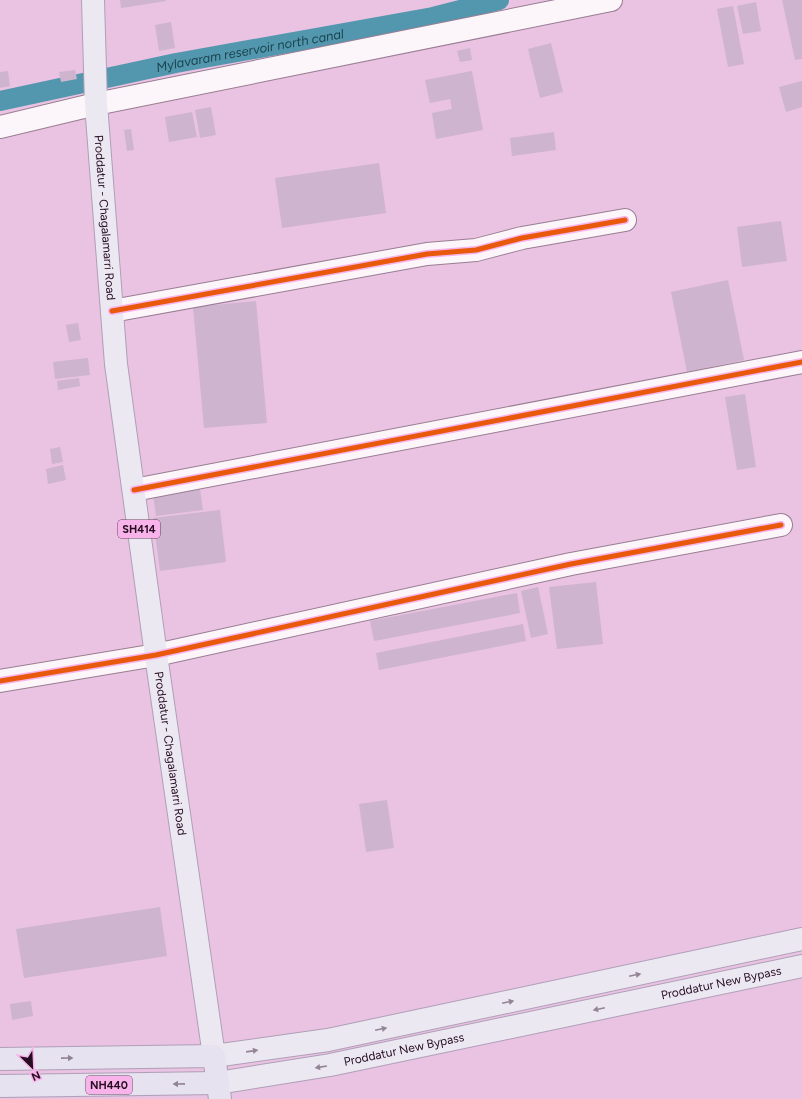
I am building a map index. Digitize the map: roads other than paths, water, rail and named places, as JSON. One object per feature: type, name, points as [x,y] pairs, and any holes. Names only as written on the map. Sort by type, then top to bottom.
[{"type":"highway","points":[[0,1059],[214,1056]]},
{"type":"highway","name":"Proddatur - Chagalamarri Road","points":[[214,1056],[219,1091]]},
{"type":"highway","name":"Proddatur New Bypass","points":[[0,1086],[219,1091]]},
{"type":"main road","name":"Proddatur - Chagalamarri Road","points":[[93,0],[96,104],[116,364],[214,1056]]},
{"type":"main road","points":[[214,1056],[328,1040],[802,939]]},
{"type":"main road","name":"Proddatur New Bypass","points":[[219,1091],[330,1065],[802,966]]},
{"type":"street","points":[[0,127],[96,104],[611,0]]},
{"type":"street","points":[[112,311],[427,254],[476,250],[522,238],[625,220]]},
{"type":"street","points":[[134,490],[802,362]]},
{"type":"street","points":[[0,680],[156,655],[563,566],[781,525]]},
{"type":"waterway","name":"Mylavaram reservoir north canal","points":[[0,101],[176,63],[433,17],[499,0]]}]
